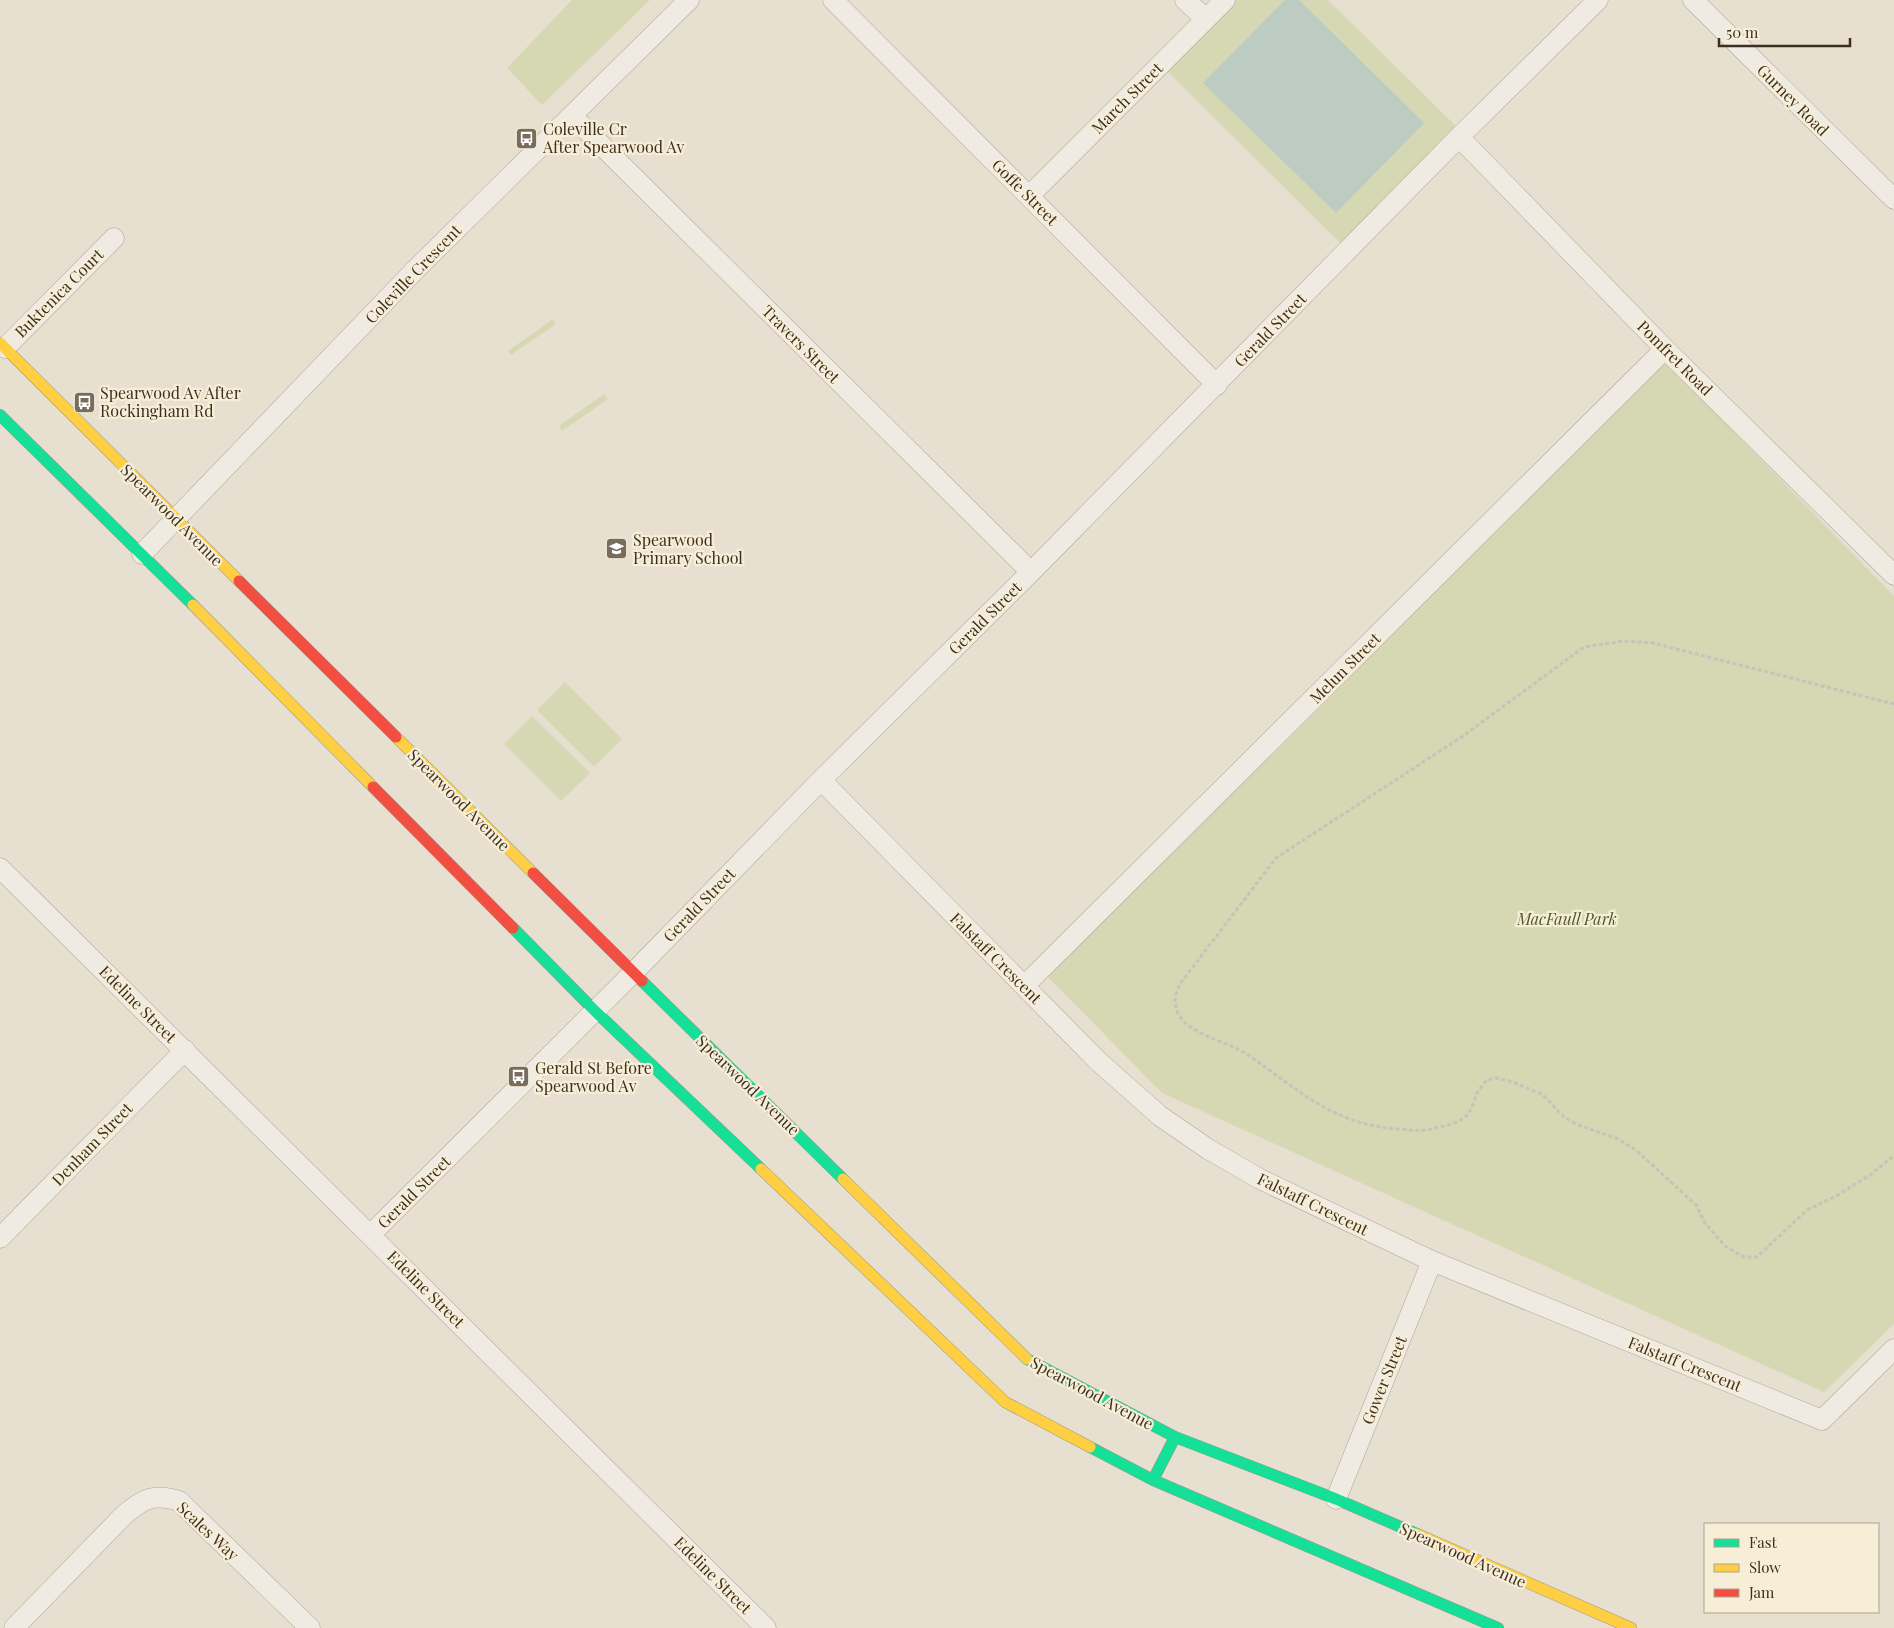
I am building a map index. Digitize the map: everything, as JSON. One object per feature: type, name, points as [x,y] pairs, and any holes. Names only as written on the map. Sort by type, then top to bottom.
[{"type":"main road","name":"Spearwood Avenue","points":[[2,346],[633,973],[1028,1360],[1175,1437],[1336,1499],[1631,1628]]},
{"type":"main road","points":[[0,415],[142,554],[595,1011],[1006,1402],[1153,1480],[1498,1628]]},
{"type":"main road","points":[[1153,1480],[1175,1437]]},
{"type":"street","name":"Coleville Crescent","points":[[142,554],[416,269],[689,0]]},
{"type":"street","name":"Goffe Street","points":[[833,0],[1216,385]]},
{"type":"street","points":[[1186,0],[1206,20]]},
{"type":"street","name":"March Street","points":[[1029,196],[1225,0]]},
{"type":"street","name":"Gerald Street","points":[[371,1234],[633,973],[821,780],[1031,572],[1459,137],[1598,0]]},
{"type":"street","name":"Gurney Road","points":[[1693,0],[1894,199]]},
{"type":"street","name":"Travers Street","points":[[572,116],[1031,572]]},
{"type":"street","name":"Pomfret Road","points":[[1459,137],[1665,349],[1894,575]]},
{"type":"street","name":"Buktenica Court","points":[[2,346],[114,238]]},
{"type":"street","name":"Melun Street","points":[[1024,986],[1665,349]]},
{"type":"street","name":"Falstaff Crescent","points":[[821,780],[1099,1062],[1160,1116],[1208,1149],[1260,1179],[1432,1261],[1822,1420],[1894,1350]]},
{"type":"street","name":"Edeline Street","points":[[0,868],[766,1628]]},
{"type":"street","name":"Denham Street","points":[[0,1238],[185,1050]]},
{"type":"street","name":"Gower Street","points":[[1336,1499],[1432,1261]]},
{"type":"street","name":"Scales Way","points":[[14,1628],[124,1516],[139,1503],[150,1498],[165,1497],[178,1501],[310,1628]]},
{"type":"path","points":[[1894,704],[1653,642],[1623,641],[1584,646],[1463,736],[1276,858],[1185,976],[1174,996],[1175,1005],[1181,1018],[1194,1029],[1245,1053],[1301,1094],[1333,1113],[1376,1128],[1424,1131],[1450,1124],[1466,1117],[1473,1106],[1476,1094],[1487,1080],[1497,1078],[1543,1094],[1564,1117],[1578,1125],[1616,1138],[1636,1150],[1696,1205],[1705,1223],[1721,1242],[1744,1257],[1758,1257],[1806,1210],[1836,1196],[1870,1175],[1894,1156]]},
{"type":"green space","points":[[572,0],[650,0],[542,105],[507,68]]},
{"type":"green space","points":[[1235,0],[1328,0],[1459,129],[1342,245],[1166,70]]},
{"type":"green space","points":[[553,319],[556,324],[511,355],[508,351]]},
{"type":"green space","name":"MacFaull Park","points":[[1663,359],[1894,596],[1894,1324],[1824,1392],[1162,1093],[1048,977]]},
{"type":"green space","points":[[604,394],[608,399],[562,431],[559,426]]},
{"type":"green space","points":[[565,682],[622,739],[594,767],[537,710]]},
{"type":"green space","points":[[532,716],[590,773],[561,801],[504,744]]},
{"type":"shaded area","points":[[1285,0],[1299,0],[1424,123],[1336,213],[1203,83]]},
{"type":"traffic: fast","points":[[0,415],[193,605]]},
{"type":"traffic: fast","points":[[513,928],[595,1011],[761,1169]]},
{"type":"traffic: fast","points":[[642,981],[843,1179]]},
{"type":"traffic: fast","points":[[1027,1359],[1175,1437],[1336,1499],[1417,1534]]},
{"type":"traffic: fast","points":[[1153,1480],[1175,1437]]},
{"type":"traffic: fast","points":[[1090,1447],[1153,1480],[1498,1628]]},
{"type":"traffic: slow","points":[[0,343],[239,581]]},
{"type":"traffic: slow","points":[[193,605],[373,787]]},
{"type":"traffic: slow","points":[[396,737],[533,873]]},
{"type":"traffic: slow","points":[[761,1169],[1005,1402],[1090,1447]]},
{"type":"traffic: slow","points":[[843,1179],[1027,1359]]},
{"type":"traffic: slow","points":[[1417,1534],[1631,1628]]},
{"type":"traffic: jam","points":[[239,581],[396,737]]},
{"type":"traffic: jam","points":[[373,787],[513,928]]},
{"type":"traffic: jam","points":[[533,873],[642,981]]},
{"type":"place","name":"Coleville Cr After Spearwood Av","points":[[527,138]]},
{"type":"place","name":"Spearwood Av After Rockingham Rd","points":[[84,402]]},
{"type":"place","name":"Spearwood Primary School","points":[[617,549]]},
{"type":"place","name":"Gerald St Before Spearwood Av","points":[[519,1077]]}]
